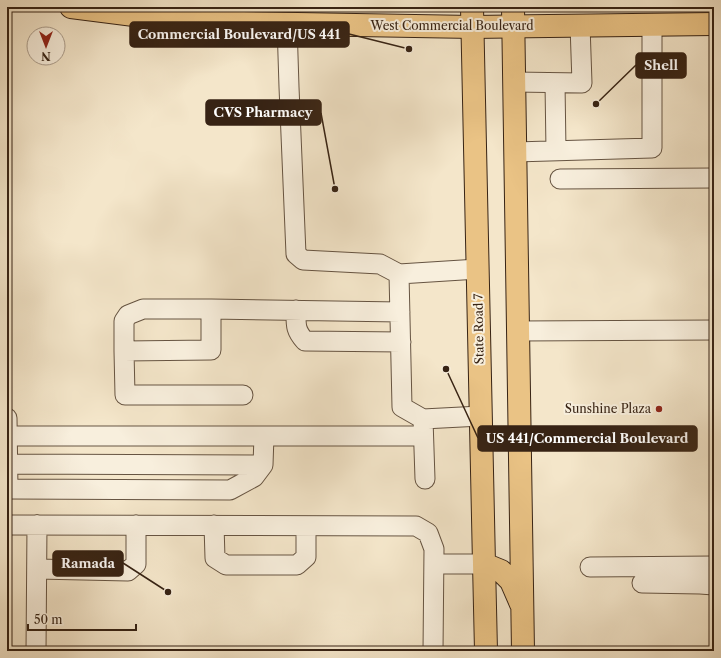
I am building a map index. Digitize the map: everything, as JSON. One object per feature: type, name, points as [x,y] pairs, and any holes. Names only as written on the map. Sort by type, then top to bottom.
[{"type":"main road","name":"West Commercial Boulevard","points":[[71,7],[188,22],[287,24],[472,17],[513,17],[580,25],[714,24]]},
{"type":"main road","name":"State Road 7","points":[[472,17],[486,651]]},
{"type":"main road","points":[[513,17],[523,651]]},
{"type":"main road","points":[[484,564],[501,571],[511,581],[523,609]]},
{"type":"lane","points":[[287,24],[296,254],[303,260],[380,264],[399,274],[478,269]]},
{"type":"lane","points":[[515,152],[652,148],[652,24]]},
{"type":"lane","points":[[514,82],[582,83],[580,25]]},
{"type":"lane","points":[[554,83],[556,151]]},
{"type":"lane","points":[[560,179],[714,178]]},
{"type":"lane","points":[[399,274],[402,407],[423,428],[425,479]]},
{"type":"lane","points":[[243,395],[125,395],[124,321],[128,315],[142,309],[400,312]]},
{"type":"lane","points":[[124,351],[211,350],[211,309]]},
{"type":"lane","points":[[296,310],[296,327],[299,335],[305,341],[401,342]]},
{"type":"lane","points":[[518,331],[714,330]]},
{"type":"lane","points":[[7,436],[264,436],[423,428],[481,416]]},
{"type":"lane","points":[[7,418],[7,489],[230,490],[254,477],[263,465],[264,436]]},
{"type":"lane","points":[[7,464],[263,465]]},
{"type":"lane","points":[[7,525],[416,526],[428,533],[434,549],[434,651]]},
{"type":"lane","points":[[36,651],[37,525]]},
{"type":"lane","points":[[37,569],[128,571],[136,564],[136,525]]},
{"type":"lane","points":[[214,526],[215,558],[226,565],[297,565],[306,557],[306,526]]},
{"type":"lane","points":[[434,564],[484,564]]},
{"type":"lane","points":[[590,567],[714,566]]},
{"type":"lane","points":[[642,583],[714,585]]},
{"type":"place","name":"Commercial Boulevard/US 441","points":[[409,49]]},
{"type":"place","name":"Shell","points":[[596,104]]},
{"type":"place","name":"CVS Pharmacy","points":[[335,189]]},
{"type":"place","name":"US 441/Commercial Boulevard","points":[[446,369]]},
{"type":"place","name":"Sunshine Plaza","points":[[659,409]]},
{"type":"place","name":"Ramada","points":[[168,592]]}]
